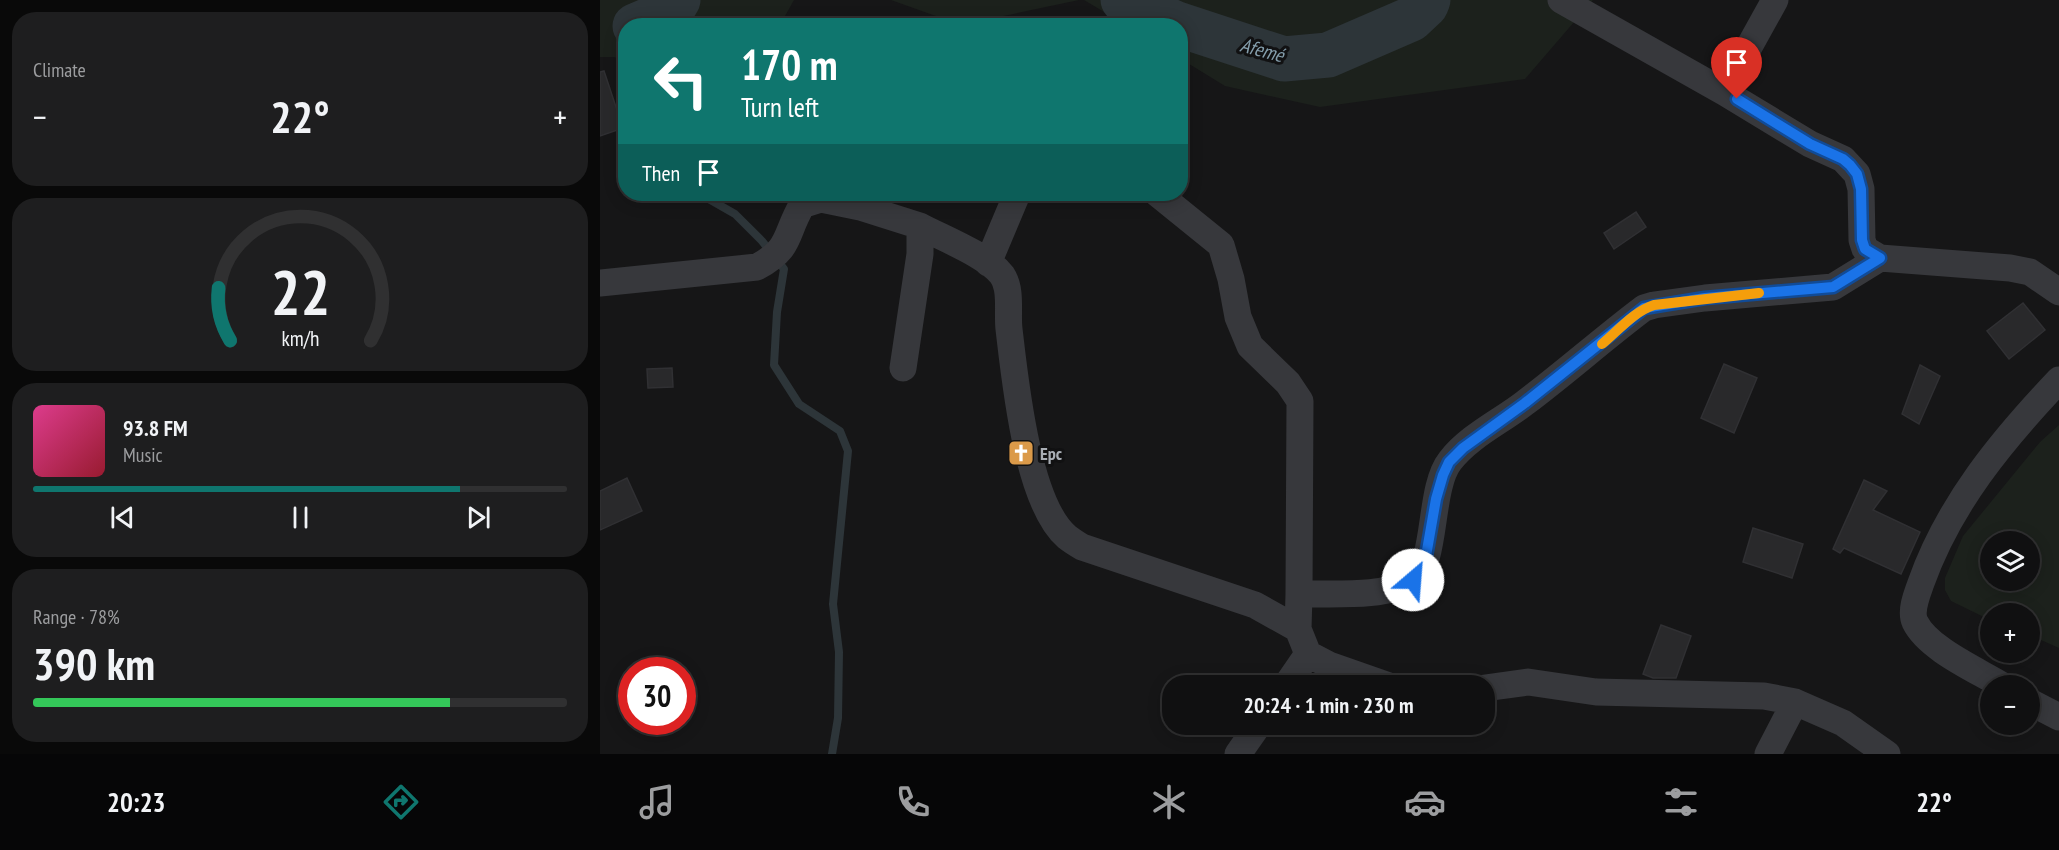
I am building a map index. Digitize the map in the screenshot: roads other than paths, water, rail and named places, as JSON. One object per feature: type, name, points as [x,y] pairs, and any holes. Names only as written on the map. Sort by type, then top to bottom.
[{"type":"street","points":[[1561,0],[1724,92],[1810,144],[1843,159],[1857,174],[1861,189],[1862,240],[1865,249],[1880,258],[2010,268],[2030,272],[2059,292]]},
{"type":"street","points":[[1724,92],[1775,0]]},
{"type":"street","points":[[600,283],[757,267],[773,258],[784,246],[802,205],[815,201]]},
{"type":"street","points":[[831,201],[860,207],[920,226],[988,263],[1001,274],[1007,285],[1017,396],[1040,494],[1054,521],[1066,537],[1082,547],[1255,605],[1298,629]]},
{"type":"street","points":[[988,263],[1014,201]]},
{"type":"street","points":[[1167,201],[1221,245],[1231,279],[1238,317],[1250,346],[1288,383],[1300,401],[1298,629],[1308,654],[1329,665],[1358,675]]},
{"type":"street","points":[[903,368],[920,254],[920,226]]},
{"type":"street","points":[[1299,594],[1371,592],[1403,585],[1413,580],[1421,572],[1426,556],[1436,499],[1449,462],[1463,448],[1525,403],[1644,308],[1705,298],[1833,287],[1880,258]]},
{"type":"street","points":[[1985,675],[1929,641],[1914,619],[1917,595],[1944,528],[1985,465],[2059,380]]},
{"type":"street","points":[[1294,675],[1308,654]]},
{"type":"street","points":[[1495,687],[1528,682],[1596,692],[1764,696],[1795,702],[1843,723],[1887,754]]},
{"type":"street","points":[[1768,754],[1795,702]]},
{"type":"street","points":[[2040,707],[2059,717]]},
{"type":"street","points":[[1238,754],[1251,735]]},
{"type":"waterway","name":"Afemé","points":[[654,18],[672,10],[678,0]]},
{"type":"waterway","name":"Afemé","points":[[1123,0],[1164,18]]},
{"type":"waterway","name":"Afemé","points":[[1188,28],[1284,59],[1328,55],[1411,19],[1426,5],[1428,0]]},
{"type":"waterway","points":[[712,201],[735,214],[762,241],[784,269],[777,312],[774,365],[799,404],[840,431],[848,451],[833,604],[839,652],[838,718],[832,754]]},
{"type":"place","name":"Epc","points":[[1021,453]]}]
